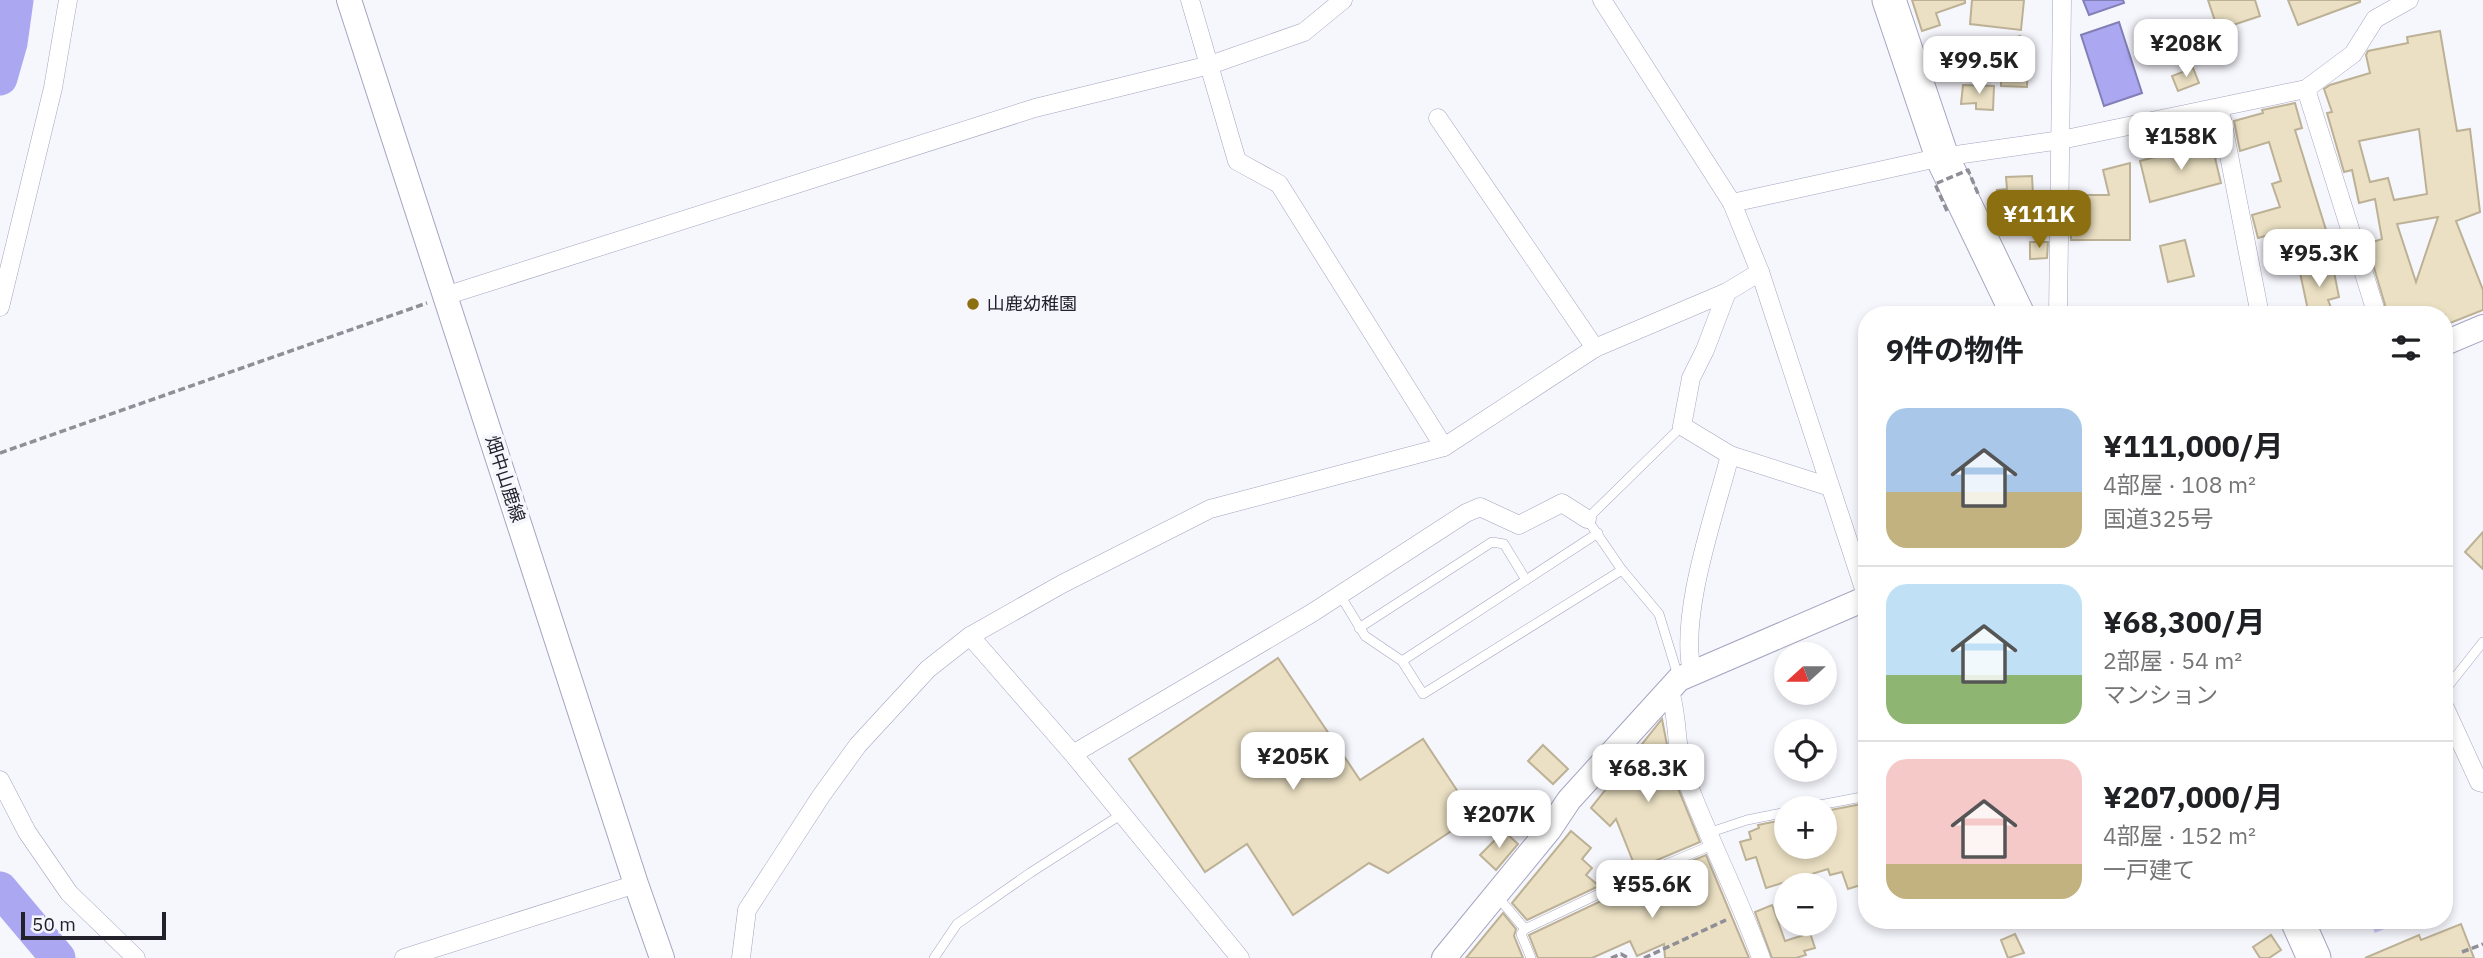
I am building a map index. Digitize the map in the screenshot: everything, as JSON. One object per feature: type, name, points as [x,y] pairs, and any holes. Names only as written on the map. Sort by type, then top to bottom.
[{"type":"highway","points":[[1889,0],[1942,157],[2014,306]]},
{"type":"highway","points":[[2301,929],[2314,958]]},
{"type":"main road","name":"畑中山鹿線","points":[[349,0],[662,958]]},
{"type":"main road","points":[[2453,340],[2483,327]]},
{"type":"main road","points":[[1444,958],[1549,830],[1569,800],[1680,680],[1858,602]]},
{"type":"street","points":[[0,307],[53,88],[68,0]]},
{"type":"street","points":[[1191,0],[1237,161],[1279,184],[1444,447]]},
{"type":"street","points":[[445,296],[1035,108],[1210,65],[1304,32],[1343,0]]},
{"type":"street","points":[[1602,0],[1732,203],[1760,272],[1858,571]]},
{"type":"street","points":[[2058,306],[2062,0]]},
{"type":"street","points":[[1732,203],[1942,157],[2061,140],[2306,89],[2353,54],[2375,19],[2409,0]]},
{"type":"street","points":[[2306,89],[2374,306]]},
{"type":"street","points":[[2220,109],[2258,306]]},
{"type":"street","points":[[1438,118],[1595,348]]},
{"type":"street","points":[[741,958],[747,910],[821,796],[858,745],[928,669],[971,636],[1062,584],[1210,509],[1444,447],[1595,348],[1727,292],[1760,272]]},
{"type":"street","points":[[1727,292],[1705,350],[1691,378],[1682,426],[1730,455],[1830,487]]},
{"type":"street","points":[[1730,455],[1693,598],[1689,659],[1680,680],[1676,707],[1682,770],[1710,839],[1744,911],[1761,958]]},
{"type":"street","points":[[1073,754],[1340,595],[1466,513],[1480,507],[1519,526],[1562,503],[1592,526]]},
{"type":"street","points":[[971,636],[1073,754],[1240,958]]},
{"type":"street","points":[[2453,725],[2479,782],[2483,783]]},
{"type":"street","points":[[0,780],[27,832],[69,893],[136,958]]},
{"type":"street","points":[[404,958],[636,884]]},
{"type":"lane","points":[[1402,661],[1526,580],[1592,526],[1682,426]]},
{"type":"lane","points":[[1592,526],[1622,570],[1659,614],[1680,680]]},
{"type":"lane","points":[[1359,628],[1492,542],[1504,544],[1526,580]]},
{"type":"lane","points":[[1340,595],[1364,636],[1402,661],[1423,694],[1622,570]]},
{"type":"lane","points":[[2453,680],[2483,642]]},
{"type":"lane","points":[[1837,802],[1858,798]]},
{"type":"lane","points":[[934,958],[957,924],[1122,814]]},
{"type":"lane","points":[[1531,958],[1521,934],[1525,929],[1747,820],[1774,815]]},
{"type":"lane","points":[[1496,895],[1525,929]]},
{"type":"path","points":[[1947,211],[1934,184],[1968,170],[1979,195]]},
{"type":"path","points":[[0,453],[445,296]]},
{"type":"path","points":[[1470,822],[1493,814],[1524,814],[1549,830]]},
{"type":"path","points":[[1644,958],[1744,911]]},
{"type":"path","points":[[2462,952],[2483,944]]},
{"type":"path","points":[[1611,958],[1621,954],[1628,958]]},
{"type":"shaded area","points":[[2083,0],[2123,0],[2124,3],[2089,15]]},
{"type":"shaded area","points":[[2119,22],[2142,93],[2104,106],[2081,35]]},
{"type":"building","points":[[1912,0],[1965,0],[1965,3],[1936,13],[1940,25],[1922,31]]},
{"type":"building","points":[[1972,0],[2024,0],[2021,30],[1970,24]]},
{"type":"building","points":[[2208,0],[2255,0],[2260,16],[2218,30]]},
{"type":"building","points":[[2288,0],[2360,0],[2360,2],[2298,25]]},
{"type":"building","points":[[2440,31],[2457,131],[2470,129],[2480,212],[2456,221],[2483,290],[2483,310],[2453,322],[2453,306],[2385,306],[2367,244],[2382,239],[2375,199],[2359,203],[2352,170],[2344,172],[2327,113],[2332,112],[2324,89],[2370,73],[2366,55],[2368,51],[2408,43],[2407,37]],"holes":[[[2419,129],[2427,194],[2394,200],[2388,178],[2370,182],[2359,141]],[[2438,217],[2416,282],[2397,224]]]},
{"type":"building","points":[[2020,36],[2019,48],[2028,49],[2027,87],[2001,86],[2002,41]]},
{"type":"building","points":[[2193,68],[2199,83],[2178,91],[2172,76]]},
{"type":"building","points":[[1963,85],[1994,86],[1993,110],[1976,109],[1976,103],[1961,104]]},
{"type":"building","points":[[2295,103],[2302,128],[2295,130],[2326,230],[2292,242],[2287,230],[2258,238],[2252,215],[2280,207],[2272,184],[2281,181],[2269,142],[2240,151],[2234,121],[2263,113],[2262,110]]},
{"type":"building","points":[[2215,141],[2218,157],[2215,158],[2221,183],[2150,202],[2140,161]]},
{"type":"building","points":[[2130,163],[2130,240],[2071,240],[2071,195],[2109,195],[2103,170]]},
{"type":"building","points":[[2032,176],[2035,235],[2012,235],[2013,205],[1997,206],[1997,190],[2007,189],[2006,177]]},
{"type":"building","points":[[2185,240],[2194,276],[2168,282],[2160,246]]},
{"type":"building","points":[[2030,242],[2048,242],[2047,258],[2030,259]]},
{"type":"building","points":[[2324,263],[2326,274],[2334,272],[2339,297],[2328,300],[2330,306],[2307,306],[2299,268]]},
{"type":"building","points":[[2483,532],[2483,569],[2465,552]]},
{"type":"building","points":[[1278,658],[1360,780],[1423,739],[1474,816],[1388,873],[1369,863],[1293,915],[1247,844],[1205,872],[1129,759]]},
{"type":"building","points":[[1662,719],[1673,776],[1700,842],[1636,869],[1616,819],[1610,826],[1591,808]]},
{"type":"building","points":[[1543,745],[1568,769],[1553,784],[1528,761]]},
{"type":"building","points":[[1858,805],[1858,886],[1848,889],[1842,872],[1829,873],[1828,869],[1815,873],[1774,873],[1774,886],[1766,888],[1756,857],[1746,860],[1740,842],[1751,839],[1749,832],[1759,828],[1758,825],[1774,822],[1774,859],[1837,859],[1837,809]]},
{"type":"building","points":[[1504,831],[1518,844],[1496,870],[1480,855]]},
{"type":"building","points":[[1571,831],[1591,848],[1582,859],[1592,868],[1586,875],[1599,886],[1527,920],[1512,903]]},
{"type":"building","points":[[1706,855],[1749,958],[1665,958],[1664,944],[1637,956],[1630,941],[1592,958],[1538,958],[1529,935],[1635,885],[1646,895],[1641,882]]},
{"type":"building","points":[[1772,905],[1774,936],[1783,936],[1785,941],[1811,936],[1815,948],[1804,951],[1806,955],[1796,958],[1772,958],[1755,912]]},
{"type":"building","points":[[1503,913],[1516,929],[1514,936],[1523,958],[1466,958]]},
{"type":"building","points":[[2461,924],[2474,958],[2365,958],[2419,935],[2421,940]]},
{"type":"building","points":[[2015,934],[2024,953],[2008,958],[2001,940]]},
{"type":"building","points":[[2271,935],[2281,950],[2269,958],[2260,958],[2253,947]]},
{"type":"waterway","points":[[0,78],[10,43],[16,0]]},
{"type":"waterway","points":[[0,889],[58,958]]},
{"type":"place","name":"山鹿幼稚園","points":[[973,304]]}]
